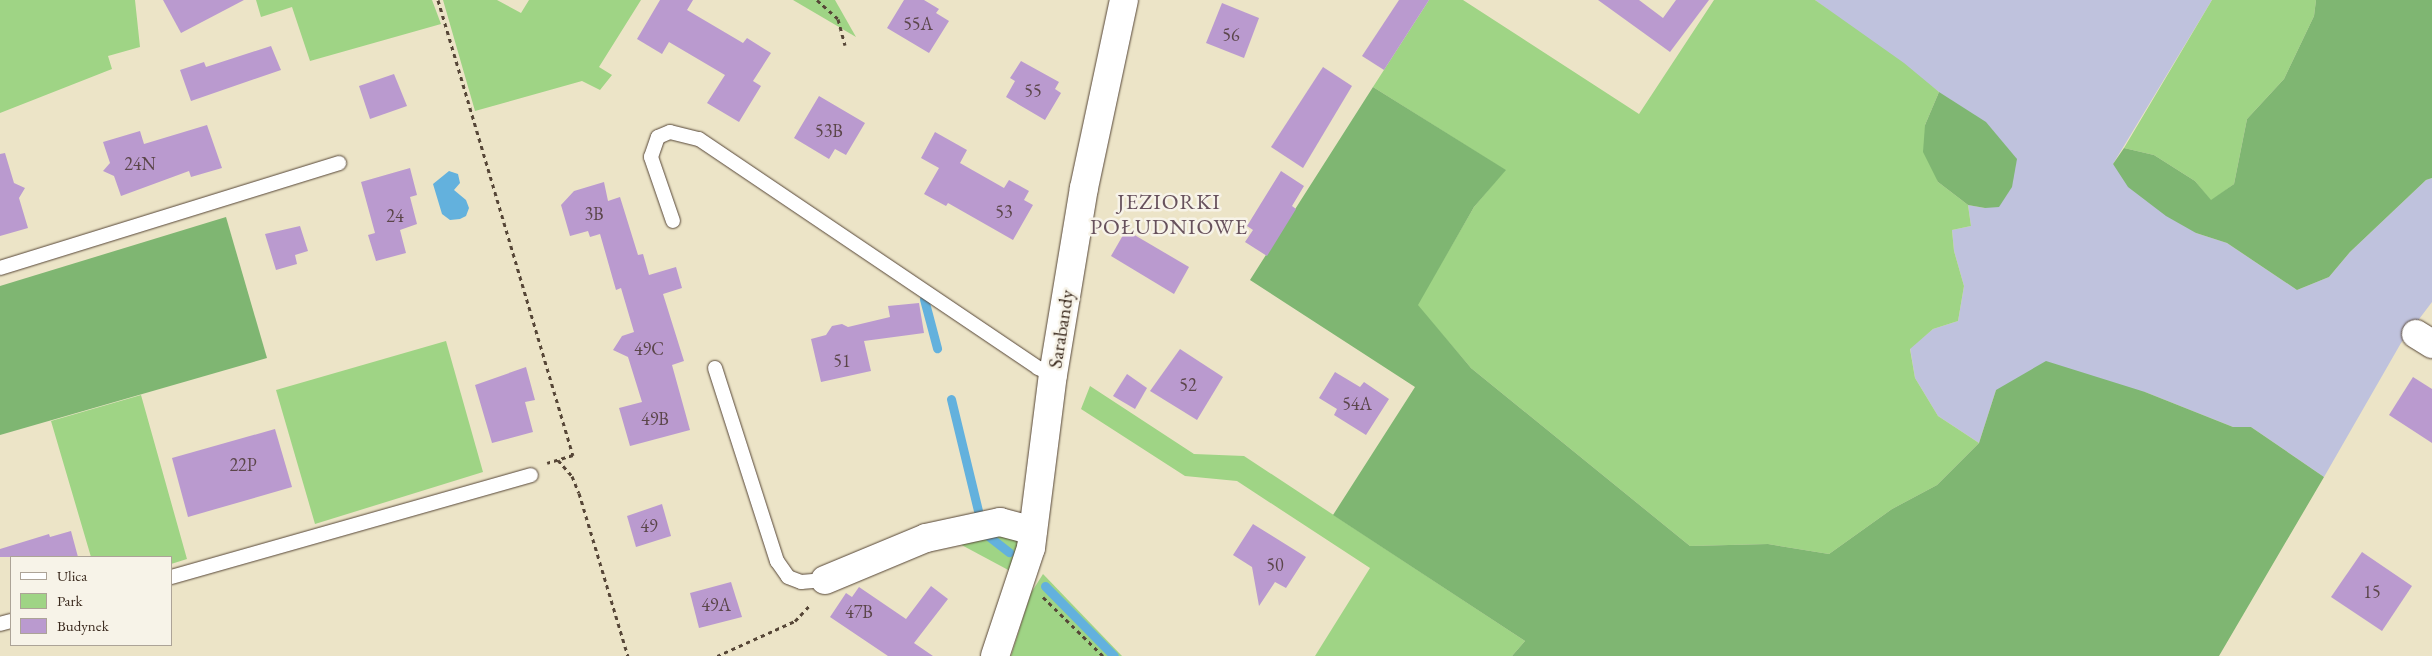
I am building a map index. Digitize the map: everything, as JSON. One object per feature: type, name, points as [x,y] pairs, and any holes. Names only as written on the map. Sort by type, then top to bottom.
[{"type":"street","name":"Sarabandy","points":[[996,656],[1022,577],[1033,531],[1053,375],[1084,188],[1124,0]]},
{"type":"street","points":[[825,580],[926,538],[1000,522],[1033,531]]},
{"type":"lane","points":[[674,222],[651,157],[658,137],[670,132],[699,140],[1038,368],[1053,375]]},
{"type":"lane","points":[[0,268],[339,163]]},
{"type":"lane","points":[[715,368],[776,561],[788,577],[801,582],[825,580]]},
{"type":"lane","points":[[172,577],[531,475]]},
{"type":"path","points":[[438,0],[573,455],[558,460],[568,469],[579,493],[628,656]]},
{"type":"path","points":[[817,0],[838,19],[845,45]]},
{"type":"path","points":[[1022,577],[1103,656]]},
{"type":"path","points":[[717,656],[795,621],[810,605],[825,580]]},
{"type":"shaded area","points":[[1815,0],[2212,0],[2113,164],[2196,233],[2227,243],[2297,290],[2329,277],[2350,252],[2426,180],[2432,178],[2432,302],[2401,343],[2324,477],[2251,427],[2233,427],[2145,392],[1996,390],[1979,443],[1938,416],[1915,378],[1910,348],[1933,329],[1958,321],[1964,286],[1954,251],[1952,230],[1971,226],[1968,205],[1985,208],[1939,92]]},
{"type":"green space","points":[[0,0],[135,0],[140,47],[108,56],[112,69],[0,113]]},
{"type":"green space","points":[[256,0],[432,0],[441,24],[310,61],[292,7],[261,17]]},
{"type":"green space","points":[[443,0],[497,0],[521,13],[529,0],[641,0],[599,67],[612,75],[600,90],[582,81],[475,111]]},
{"type":"green space","points":[[793,0],[835,0],[856,37]]},
{"type":"green space","points":[[1429,0],[1463,0],[1639,114],[1714,0],[1815,0],[1904,63],[1939,92],[1925,125],[1938,182],[1968,205],[1971,226],[1952,230],[1954,251],[1964,286],[1958,321],[1933,329],[1910,349],[1915,378],[1938,416],[1979,443],[1937,485],[1892,509],[1829,554],[1768,544],[1690,546],[1471,368],[1417,305],[1474,207],[1505,170],[1373,87]]},
{"type":"green space","points":[[2212,0],[2316,0],[2314,16],[2284,79],[2247,119],[2234,184],[2211,201],[2195,181],[2154,155],[2124,148]]},
{"type":"green space","points":[[2316,0],[2432,0],[2432,178],[2426,180],[2350,252],[2329,277],[2297,290],[2227,243],[2196,233],[2166,216],[2128,187],[2113,164],[2124,148],[2154,155],[2195,181],[2211,200],[2234,184],[2247,119],[2284,79],[2314,16]]},
{"type":"green space","points":[[1373,87],[1506,170],[1474,207],[1418,305],[1471,368],[1690,546],[1768,544],[1829,554],[1892,509],[1937,485],[1979,443],[1996,390],[2046,361],[2145,392],[2233,427],[2251,427],[2324,477],[2219,656],[1512,656],[1525,641],[1333,515],[1415,387],[1250,280]]},
{"type":"green space","points":[[1939,92],[1986,122],[2017,159],[2012,187],[1999,207],[1985,208],[1968,205],[1938,182],[1923,152],[1925,125]]},
{"type":"green space","points":[[226,217],[267,358],[0,435],[0,286]]},
{"type":"green space","points":[[446,341],[483,472],[315,524],[276,390]]},
{"type":"green space","points":[[1090,386],[1194,454],[1244,456],[1525,641],[1512,656],[1315,656],[1370,568],[1237,481],[1185,476],[1081,409]]},
{"type":"green space","points":[[141,395],[187,559],[172,564],[172,556],[91,556],[51,421]]},
{"type":"green space","points":[[1020,534],[1012,572],[956,542],[961,536]]},
{"type":"green space","points":[[1043,574],[1122,656],[1011,656],[1031,593]]},
{"type":"water","points":[[449,171],[458,174],[460,183],[454,190],[466,200],[469,208],[466,216],[460,219],[450,220],[442,214],[433,184]]},
{"type":"building","points":[[163,0],[244,0],[181,33]]},
{"type":"building","points":[[660,0],[693,0],[687,10],[743,43],[747,38],[771,53],[753,81],[761,86],[739,122],[707,103],[725,75],[669,42],[662,54],[637,39]]},
{"type":"building","points":[[904,0],[924,0],[939,9],[936,13],[949,21],[929,53],[887,28]]},
{"type":"building","points":[[1399,0],[1429,0],[1384,70],[1362,56]]},
{"type":"building","points":[[1598,0],[1639,0],[1663,18],[1676,0],[1709,0],[1670,52]]},
{"type":"building","points":[[1222,3],[1259,18],[1244,58],[1206,43]]},
{"type":"building","points":[[271,46],[281,70],[191,101],[180,70],[204,62],[206,67]]},
{"type":"building","points":[[1021,61],[1059,82],[1055,89],[1061,93],[1045,120],[1006,97],[1015,81],[1010,78]]},
{"type":"building","points":[[1323,67],[1352,86],[1303,168],[1271,147]]},
{"type":"building","points":[[394,74],[407,106],[370,119],[359,86]]},
{"type":"building","points":[[819,96],[865,123],[846,155],[835,149],[829,159],[794,138]]},
{"type":"building","points":[[207,125],[222,168],[191,177],[189,171],[121,196],[114,176],[103,171],[110,163],[103,142],[140,131],[144,144]]},
{"type":"building","points":[[935,132],[967,150],[960,163],[1004,188],[1009,180],[1029,191],[1024,200],[1033,205],[1013,240],[948,203],[946,206],[924,194],[939,168],[921,158]]},
{"type":"building","points":[[5,153],[14,183],[25,188],[19,198],[28,228],[0,236],[0,154]]},
{"type":"building","points":[[410,168],[417,195],[410,197],[417,224],[400,230],[406,253],[376,261],[368,235],[375,233],[361,182]]},
{"type":"building","points":[[1281,171],[1304,186],[1292,206],[1296,209],[1267,256],[1245,242],[1253,230],[1247,226]]},
{"type":"building","points":[[604,182],[608,201],[620,197],[638,255],[643,254],[649,275],[676,267],[682,288],[663,294],[684,361],[672,365],[690,430],[630,446],[619,408],[642,402],[628,357],[613,350],[622,336],[634,332],[621,288],[616,290],[600,234],[590,237],[588,231],[570,236],[561,205],[574,191]]},
{"type":"building","points":[[300,226],[308,251],[295,255],[297,264],[276,270],[265,234]]},
{"type":"building","points":[[1126,230],[1189,267],[1174,294],[1111,256]]},
{"type":"building","points":[[919,303],[924,333],[864,341],[871,371],[821,382],[811,339],[826,335],[832,326],[842,324],[848,327],[890,317],[888,306]]},
{"type":"building","points":[[1180,349],[1223,377],[1197,420],[1150,391]]},
{"type":"building","points":[[526,367],[535,400],[525,402],[533,432],[492,443],[475,385]]},
{"type":"building","points":[[1335,372],[1360,387],[1364,382],[1389,399],[1366,435],[1334,415],[1337,409],[1319,398]]},
{"type":"building","points":[[1127,374],[1147,388],[1135,409],[1113,396]]},
{"type":"building","points":[[2413,377],[2432,389],[2432,443],[2389,415]]},
{"type":"building","points":[[275,429],[292,487],[188,517],[172,458]]},
{"type":"building","points":[[662,504],[671,536],[636,547],[627,516]]},
{"type":"building","points":[[1253,524],[1306,557],[1286,588],[1275,582],[1259,606],[1252,567],[1233,555]]},
{"type":"building","points":[[71,531],[78,556],[0,557],[0,549],[49,534],[50,537]]},
{"type":"building","points":[[2362,552],[2412,586],[2382,631],[2331,597]]},
{"type":"building","points":[[731,582],[742,617],[699,628],[690,593]]},
{"type":"building","points":[[931,586],[948,599],[914,643],[933,656],[888,656],[830,617],[846,593],[852,597],[859,587],[906,619]]},
{"type":"waterway","points":[[924,299],[937,348]]},
{"type":"waterway","points":[[951,399],[978,511]]},
{"type":"waterway","points":[[987,535],[1009,552]]},
{"type":"waterway","points":[[1045,586],[1114,656]]},
{"type":"district","name":"JEZIORKI POŁUDNIOWE","points":[[1169,214]]}]
